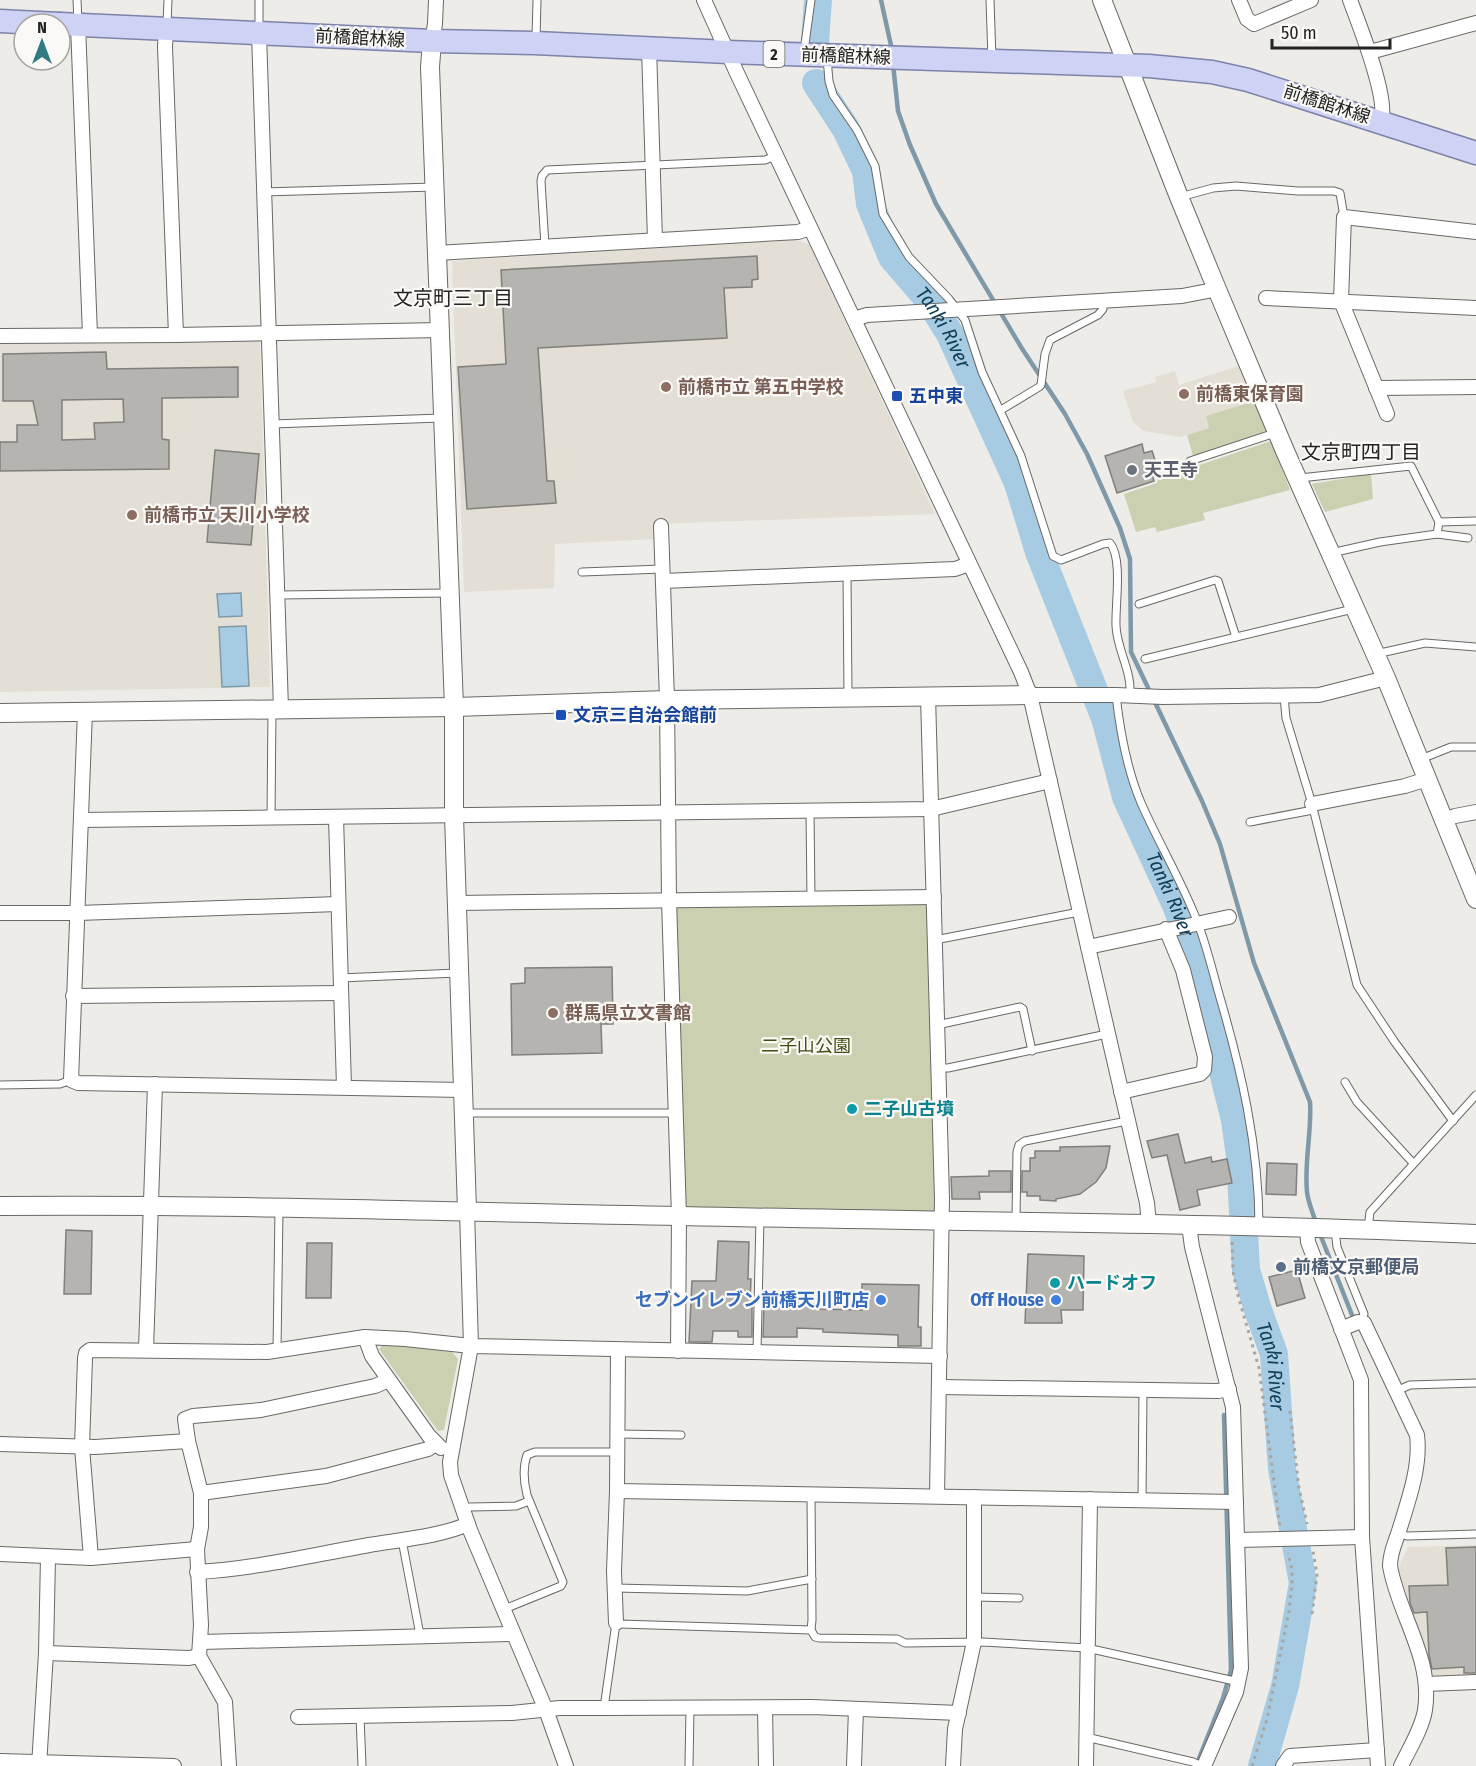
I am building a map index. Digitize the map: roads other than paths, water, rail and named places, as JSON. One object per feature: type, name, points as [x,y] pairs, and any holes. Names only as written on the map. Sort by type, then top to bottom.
[{"type":"main road","name":"前橋館林線","points":[[72,24],[432,41],[1149,66],[1222,74],[1258,83],[1476,153]]},
{"type":"street","points":[[436,0],[430,67],[454,707],[454,816],[471,1346],[452,1452],[451,1475],[462,1509],[502,1610],[546,1710],[566,1766]]},
{"type":"street","points":[[704,0],[1030,695],[1147,1203],[1149,1224]]},
{"type":"street","points":[[1102,0],[1216,288],[1376,654],[1476,899]]},
{"type":"street","points":[[1239,0],[1247,20],[1254,24],[1311,0]]},
{"type":"street","points":[[1350,0],[1370,52],[1383,111],[1381,122]]},
{"type":"street","points":[[1370,52],[1476,23]]},
{"type":"street","points":[[166,29],[176,335]]},
{"type":"street","points":[[259,33],[278,595],[276,709]]},
{"type":"street","points":[[649,48],[655,240]]},
{"type":"street","points":[[70,72],[90,335]]},
{"type":"street","points":[[1387,414],[1341,302],[1344,217],[1476,232]]},
{"type":"street","points":[[436,253],[798,232],[810,228]]},
{"type":"street","points":[[854,319],[867,315],[1182,296],[1216,288]]},
{"type":"street","points":[[1266,298],[1476,308]]},
{"type":"street","points":[[0,336],[441,330]]},
{"type":"street","points":[[1376,388],[1476,387]]},
{"type":"street","points":[[661,526],[679,1216],[678,1351]]},
{"type":"street","points":[[662,575],[847,573],[955,569],[969,564]]},
{"type":"street","points":[[0,713],[454,707],[667,700],[928,696],[1284,696],[1319,695],[1386,678]]},
{"type":"street","points":[[928,696],[942,1220],[937,1496]]},
{"type":"street","points":[[85,711],[71,1080],[78,1083],[463,1090]]},
{"type":"street","points":[[1313,807],[1427,779]]},
{"type":"street","points":[[81,820],[931,809],[1050,781]]},
{"type":"street","points":[[1444,820],[1476,812]]},
{"type":"street","points":[[336,817],[344,1087]]},
{"type":"street","points":[[458,903],[934,897]]},
{"type":"street","points":[[0,913],[78,913],[338,904]]},
{"type":"street","points":[[1088,947],[1229,917]]},
{"type":"street","points":[[1121,1092],[1200,1074],[1204,1070],[1205,1057],[1183,970],[1166,929]]},
{"type":"street","points":[[73,996],[340,993]]},
{"type":"street","points":[[146,1350],[155,1084]]},
{"type":"street","points":[[0,1206],[151,1204],[760,1218],[1307,1227],[1476,1234]]},
{"type":"street","points":[[1190,1225],[1192,1247],[1233,1407],[1241,1668],[1239,1682],[1203,1766]]},
{"type":"street","points":[[1307,1227],[1308,1242],[1361,1380],[1362,1537],[1378,1766]]},
{"type":"street","points":[[1341,1329],[1361,1322],[1365,1326],[1416,1429],[1418,1442],[1412,1487],[1391,1553],[1391,1573],[1417,1644],[1426,1684],[1423,1719],[1401,1766]]},
{"type":"street","points":[[91,1558],[82,1447],[86,1353],[96,1349],[276,1352],[365,1337],[381,1337],[471,1346],[940,1356]]},
{"type":"street","points":[[365,1337],[372,1356],[435,1444],[452,1452]]},
{"type":"street","points":[[616,1623],[618,1350]]},
{"type":"street","points":[[229,1766],[225,1702],[200,1649],[197,1549],[201,1527],[201,1493],[184,1423],[185,1419],[261,1410],[375,1386],[389,1380]]},
{"type":"street","points":[[939,1387],[1218,1391],[1229,1389]]},
{"type":"street","points":[[0,1444],[82,1447],[188,1441]]},
{"type":"street","points":[[201,1493],[326,1476],[428,1449],[435,1444]]},
{"type":"street","points":[[617,1491],[1236,1502]]},
{"type":"street","points":[[953,1766],[955,1729],[974,1642],[974,1497]]},
{"type":"street","points":[[1086,1766],[1090,1499]]},
{"type":"street","points":[[197,1572],[238,1568],[402,1539],[468,1524]]},
{"type":"street","points":[[1237,1540],[1362,1537]]},
{"type":"street","points":[[0,1554],[91,1558],[197,1549]]},
{"type":"street","points":[[39,1764],[48,1557]]},
{"type":"street","points":[[45,1653],[189,1658],[200,1649],[420,1635],[513,1634]]},
{"type":"street","points":[[1426,1684],[1476,1682]]},
{"type":"street","points":[[298,1717],[512,1713],[604,1708],[856,1709],[959,1713]]},
{"type":"street","points":[[765,1708],[766,1766]]},
{"type":"street","points":[[854,1766],[856,1709]]},
{"type":"street","points":[[1283,1766],[1290,1756],[1377,1750]]},
{"type":"street","points":[[0,1761],[39,1764],[174,1766]]},
{"type":"lane","points":[[166,29],[168,0]]},
{"type":"lane","points":[[259,0],[259,33]]},
{"type":"lane","points":[[536,43],[537,0]]},
{"type":"lane","points":[[804,55],[811,0]]},
{"type":"lane","points":[[990,0],[992,61]]},
{"type":"lane","points":[[827,55],[829,81],[833,95],[857,130],[875,166],[883,214],[909,257],[959,310],[965,320],[982,372],[1021,456],[1053,556],[1061,560],[1102,544],[1112,545],[1116,562],[1117,637],[1131,684],[1130,695]]},
{"type":"lane","points":[[545,246],[541,181],[544,173],[552,169],[765,160],[776,156]]},
{"type":"lane","points":[[1179,197],[1213,188],[1236,186],[1298,191],[1334,191],[1340,193],[1344,217]]},
{"type":"lane","points":[[263,192],[434,187]]},
{"type":"lane","points":[[1001,410],[1041,385],[1046,348],[1050,340],[1098,315],[1102,309],[1102,300]]},
{"type":"lane","points":[[272,424],[443,418]]},
{"type":"lane","points":[[1190,461],[1278,432]]},
{"type":"lane","points":[[1298,478],[1411,466],[1439,522],[1437,534]]},
{"type":"lane","points":[[1439,522],[1476,521]]},
{"type":"lane","points":[[1331,553],[1380,542],[1437,534],[1468,538]]},
{"type":"lane","points":[[582,572],[662,575]]},
{"type":"lane","points":[[847,573],[848,698]]},
{"type":"lane","points":[[1138,604],[1218,581],[1236,637]]},
{"type":"lane","points":[[278,595],[450,593]]},
{"type":"lane","points":[[1145,659],[1356,608]]},
{"type":"lane","points":[[1376,654],[1425,643],[1476,646]]},
{"type":"lane","points":[[1116,695],[1125,750],[1141,803],[1198,923],[1224,1009],[1246,1098],[1254,1145],[1259,1226]]},
{"type":"lane","points":[[1284,696],[1286,718],[1313,807],[1357,985],[1394,1041],[1453,1121]]},
{"type":"lane","points":[[271,818],[276,709]]},
{"type":"lane","points":[[1420,759],[1451,747],[1476,747]]},
{"type":"lane","points":[[1250,822],[1313,807]]},
{"type":"lane","points":[[810,810],[811,899]]},
{"type":"lane","points":[[935,940],[1080,912]]},
{"type":"lane","points":[[340,978],[460,973]]},
{"type":"lane","points":[[937,1025],[1020,1007],[1023,1008],[1032,1051]]},
{"type":"lane","points":[[938,1068],[948,1068],[1107,1034]]},
{"type":"lane","points":[[0,1085],[60,1084],[71,1080]]},
{"type":"lane","points":[[1345,1082],[1357,1102],[1413,1163]]},
{"type":"lane","points":[[1368,1229],[1370,1212],[1476,1095]]},
{"type":"lane","points":[[464,1113],[676,1113]]},
{"type":"lane","points":[[1016,1221],[1019,1145],[1025,1141],[1127,1121]]},
{"type":"lane","points":[[276,1352],[279,1207]]},
{"type":"lane","points":[[757,1352],[760,1218]]},
{"type":"lane","points":[[1335,1228],[1337,1247],[1364,1314],[1361,1322]]},
{"type":"lane","points":[[1396,1391],[1410,1385],[1476,1383]]},
{"type":"lane","points":[[1142,1500],[1143,1390]]},
{"type":"lane","points":[[617,1434],[681,1435]]},
{"type":"lane","points":[[502,1610],[561,1586],[563,1582],[525,1487],[525,1461],[531,1452],[617,1452]]},
{"type":"lane","points":[[811,1493],[811,1630],[815,1637],[897,1639],[905,1643],[974,1642],[1087,1648],[1239,1682]]},
{"type":"lane","points":[[462,1509],[516,1506],[530,1501]]},
{"type":"lane","points":[[1398,1533],[1407,1536],[1476,1534]]},
{"type":"lane","points":[[402,1539],[420,1635]]},
{"type":"lane","points":[[615,1588],[741,1592],[812,1579]]},
{"type":"lane","points":[[974,1597],[1019,1598]]},
{"type":"lane","points":[[604,1708],[616,1623],[811,1630]]},
{"type":"lane","points":[[689,1766],[690,1708]]},
{"type":"lane","points":[[360,1716],[362,1766]]},
{"type":"lane","points":[[1086,1737],[1203,1766]]},
{"type":"water","points":[[241,593],[242,616],[219,617],[217,594]]},
{"type":"water","points":[[246,626],[249,686],[222,687],[219,627]]},
{"type":"waterway","name":"Tanki River","points":[[815,42],[818,0]]},
{"type":"waterway","points":[[881,0],[892,50]]},
{"type":"waterway","points":[[893,64],[898,111],[936,204],[1021,347],[1065,414],[1087,454],[1120,528],[1130,559],[1131,652],[1220,844],[1254,963],[1310,1102],[1306,1180],[1308,1200],[1316,1223]]},
{"type":"waterway","name":"Tanki River","points":[[816,83],[846,129],[866,171],[870,204],[892,257],[929,300],[950,334],[1018,483],[1039,552],[1105,718],[1126,797],[1176,905],[1192,947],[1235,1120],[1240,1156],[1246,1270],[1274,1354],[1282,1469],[1303,1583],[1285,1686],[1262,1766]]},
{"type":"waterway","points":[[1320,1234],[1352,1315]]},
{"type":"waterway","points":[[1196,1766],[1223,1698],[1231,1670],[1224,1415]]},
{"type":"place","name":"前橋市立 第五中学校","points":[[666,387]]},
{"type":"place","name":"前橋東保育園","points":[[1184,394]]},
{"type":"place","name":"五中東","points":[[897,396]]},
{"type":"place","name":"天王寺","points":[[1132,470]]},
{"type":"place","name":"前橋市立 天川小学校","points":[[132,515]]},
{"type":"place","name":"文京三自治会館前","points":[[561,715]]},
{"type":"place","name":"群馬県立文書館","points":[[553,1013]]},
{"type":"place","name":"二子山古墳","points":[[852,1109]]},
{"type":"place","name":"前橋文京郵便局","points":[[1281,1267]]},
{"type":"place","name":"ハードオフ","points":[[1055,1283]]},
{"type":"place","name":"セブンイレブン前橋天川町店","points":[[881,1300]]},
{"type":"place","name":"Off House","points":[[1056,1300]]},
{"type":"district","name":"文京町三丁目","points":[[453,298]]},
{"type":"district","name":"文京町四丁目","points":[[1361,452]]},
{"type":"park label","name":"二子山公園","points":[[806,1046]]}]
